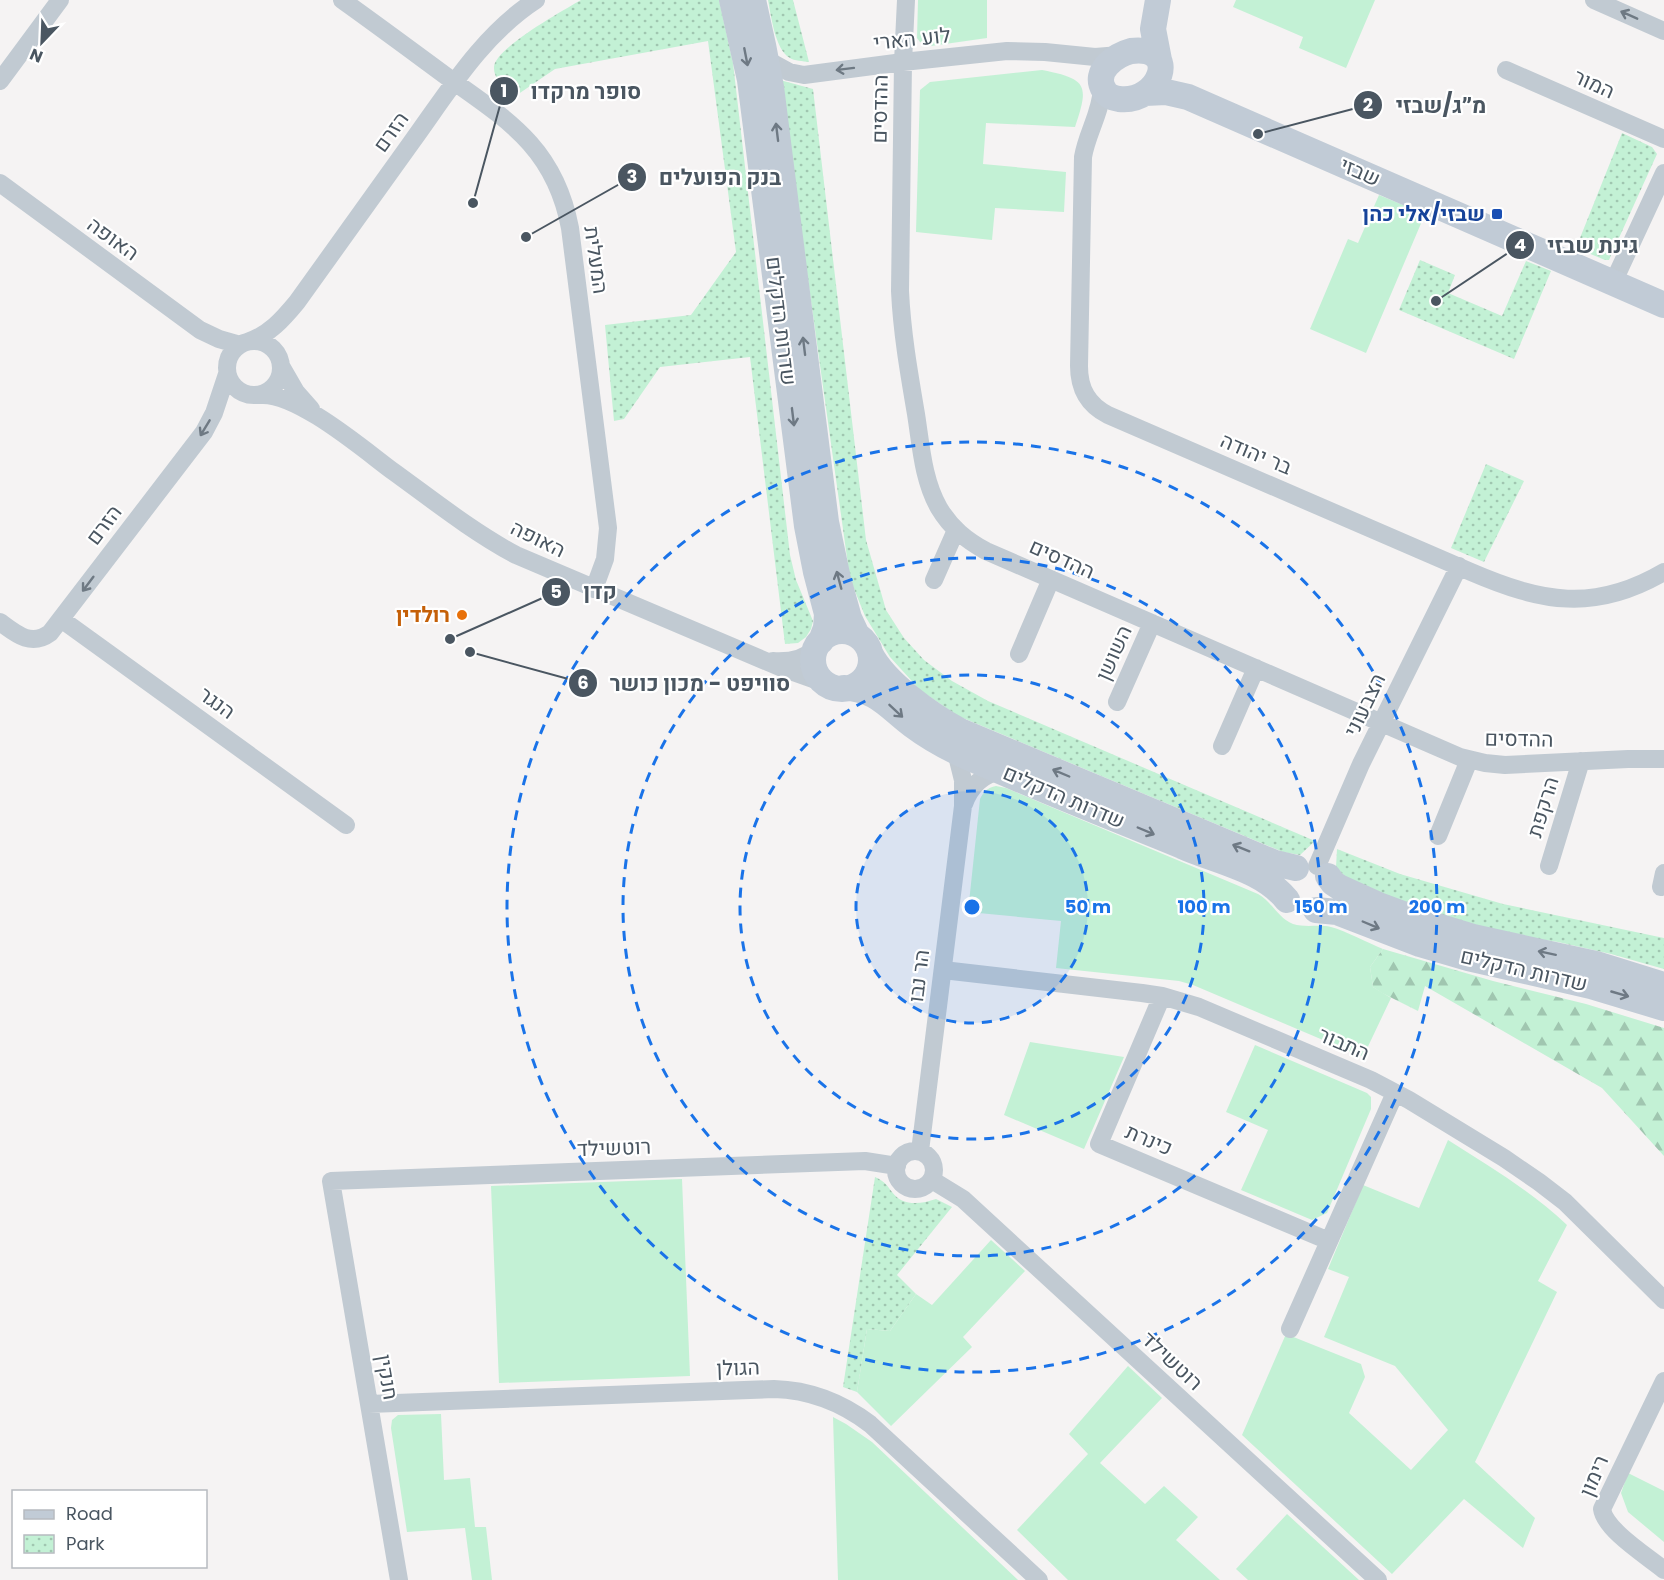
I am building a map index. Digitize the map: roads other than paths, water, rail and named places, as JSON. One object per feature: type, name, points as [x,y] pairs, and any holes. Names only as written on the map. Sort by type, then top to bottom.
[{"type":"street","points":[[0,81],[60,0]]},
{"type":"street","name":"המעלית","points":[[342,0],[496,112],[528,141],[552,173],[565,206],[570,228],[608,528],[605,559],[594,589]]},
{"type":"street","name":"הזרם","points":[[244,343],[274,327],[297,302],[455,82],[490,38],[536,0]]},
{"type":"street","name":"שדרות הדקלים","points":[[732,0],[750,80],[807,525],[813,560],[827,614],[826,628],[818,644]]},
{"type":"street","name":"שדרות הדקלים","points":[[753,0],[766,60],[826,522],[849,618],[877,666],[912,699],[960,730],[1266,859],[1314,870],[1350,893],[1396,912],[1481,939],[1596,964],[1664,985]]},
{"type":"street","name":"ההדסים","points":[[906,0],[900,291],[903,335],[926,474],[938,506],[956,530],[976,545],[1051,579],[1469,760],[1505,765],[1664,759]]},
{"type":"street","points":[[1594,0],[1664,31]]},
{"type":"street","points":[[1156,9],[1154,38],[1161,72],[1158,80],[1136,96],[1118,99],[1110,96],[1102,86],[1101,77],[1104,69],[1113,59],[1127,53],[1142,40],[1156,9]]},
{"type":"street","name":"לוע הארי","points":[[766,60],[789,72],[804,75],[1007,51],[1095,57],[1127,53]]},
{"type":"street","points":[[1127,53],[1149,52],[1160,62]]},
{"type":"street","name":"לוע הארי","points":[[1066,55],[1083,64],[1102,86]]},
{"type":"street","name":"שבזי","points":[[1160,62],[1173,83],[1188,97]]},
{"type":"street","name":"המור","points":[[1506,69],[1664,139]]},
{"type":"street","name":"בר יהודה","points":[[1102,86],[1099,107],[1083,157],[1079,366],[1082,388],[1091,403],[1108,415],[1498,584],[1525,592],[1551,598],[1575,600],[1600,598],[1623,592],[1664,572]]},
{"type":"street","name":"שבזי","points":[[1136,96],[1166,92],[1188,97],[1664,305]]},
{"type":"street","name":"בר יהודה","points":[[1090,132],[1107,111],[1118,102],[1136,96]]},
{"type":"street","points":[[1613,283],[1664,173]]},
{"type":"street","name":"האופה","points":[[0,183],[200,330],[219,339],[244,343]]},
{"type":"street","name":"הזרם","points":[[280,364],[285,333],[297,302]]},
{"type":"street","name":"האופה","points":[[200,330],[222,355],[227,370]]},
{"type":"street","points":[[256,341],[268,345],[277,354],[280,364],[279,379],[268,392],[260,395],[239,391],[230,382],[227,370],[231,354],[244,343],[256,341]]},
{"type":"street","name":"האופה","points":[[280,364],[296,392],[316,415]]},
{"type":"street","name":"הזרם","points":[[0,622],[32,640],[42,639],[50,633],[204,432],[214,413],[227,370]]},
{"type":"street","name":"האופה","points":[[260,395],[272,395],[284,399],[316,415],[486,538],[531,562],[782,668],[836,686]]},
{"type":"street","points":[[934,580],[956,530]]},
{"type":"street","name":"הצבעוני","points":[[1314,870],[1381,723],[1458,566]]},
{"type":"street","points":[[1019,654],[1051,579]]},
{"type":"street","name":"הנגר","points":[[64,614],[346,825]]},
{"type":"street","name":"השושן","points":[[1117,702],[1152,623]]},
{"type":"street","points":[[849,632],[864,644],[871,662],[866,675],[857,684],[836,686],[820,678],[814,666],[813,657],[818,644],[831,633],[849,632]]},
{"type":"street","name":"האופה","points":[[765,660],[793,660],[810,653],[818,644]]},
{"type":"street","points":[[1222,746],[1256,668]]},
{"type":"street","name":"שדרות הדקלים","points":[[836,686],[866,692],[880,698],[914,727],[956,752],[1198,853],[1247,871],[1273,885],[1292,906],[1302,911],[1337,912],[1412,941],[1468,958],[1591,986],[1664,1008]]},
{"type":"street","name":"הר נבו","points":[[920,1151],[963,806],[963,780],[956,752]]},
{"type":"street","points":[[1438,836],[1469,760]]},
{"type":"street","name":"הרקפת","points":[[1549,866],[1581,761]]},
{"type":"street","name":"הר נבו","points":[[963,806],[977,783],[991,773],[1002,771]]},
{"type":"street","points":[[1287,900],[1284,890],[1290,872],[1314,870],[1331,886],[1330,897],[1323,906],[1316,910]]},
{"type":"street","name":"התבור","points":[[943,970],[1162,996],[1199,1007],[1355,1072],[1395,1093],[1504,1158],[1539,1182],[1570,1208],[1664,1300]]},
{"type":"street","name":"כינרת","points":[[1162,996],[1100,1144],[1329,1241]]},
{"type":"street","points":[[1290,1329],[1395,1093]]},
{"type":"street","points":[[920,1151],[933,1162],[932,1180],[920,1188],[908,1187],[899,1179],[897,1166],[906,1153],[920,1151]]},
{"type":"street","name":"רוטשילד","points":[[332,1181],[865,1161],[897,1166]]},
{"type":"street","name":"רוטשילד","points":[[932,1180],[966,1202],[1378,1580]]},
{"type":"street","name":"חנקין","points":[[332,1181],[399,1580]]},
{"type":"street","name":"רימון","points":[[1664,1381],[1602,1509],[1603,1517],[1612,1528],[1664,1570]]},
{"type":"street","name":"הגולן","points":[[369,1404],[774,1389],[806,1393],[845,1407],[870,1424],[1039,1580]]},
{"type":"place","name":"מ״ג/שבזי","points":[[1258,134]]},
{"type":"place","name":"סופר מרקדו","points":[[473,203]]},
{"type":"place","name":"שבזי/אלי כהן","points":[[1497,214]]},
{"type":"place","name":"בנק הפועלים","points":[[526,237]]},
{"type":"place","name":"גינת שבזי","points":[[1436,301]]},
{"type":"place","name":"רולדין","points":[[462,615]]},
{"type":"place","name":"קדן","points":[[450,639]]},
{"type":"place","name":"סוויפט - מכון כושר","points":[[470,652]]}]
